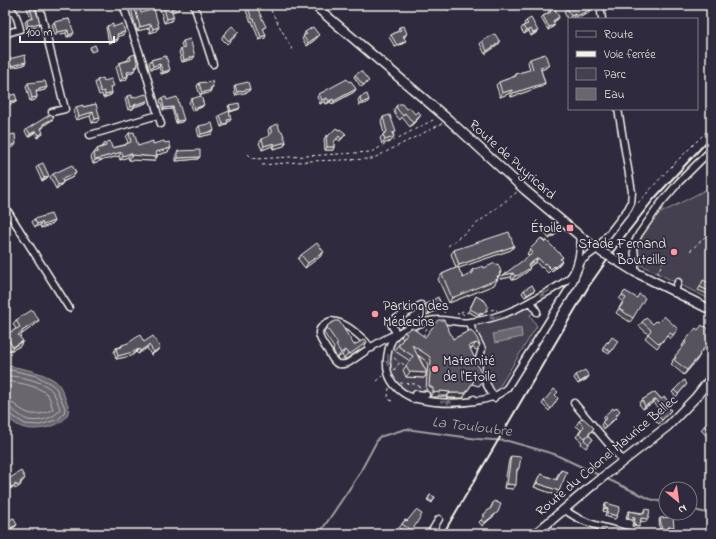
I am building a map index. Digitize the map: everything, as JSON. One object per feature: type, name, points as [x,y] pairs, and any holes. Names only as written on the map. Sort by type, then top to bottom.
[{"type":"main road","name":"Route de Puyricard","points":[[314,5],[446,118],[522,187],[581,237],[600,251],[635,272],[710,311]]},
{"type":"main road","name":"Route du Colonel Maurice Bellec","points":[[535,534],[594,484],[668,426],[696,397],[711,378]]},
{"type":"street","points":[[40,5],[65,109],[52,112]]},
{"type":"street","points":[[123,5],[143,63],[161,124]]},
{"type":"street","points":[[194,5],[213,64]]},
{"type":"street","points":[[600,5],[602,18]]},
{"type":"street","points":[[5,6],[11,8],[17,17],[20,29],[5,34]]},
{"type":"street","points":[[397,334],[387,354],[388,372],[393,382],[401,391],[413,398],[435,402],[494,398],[507,388],[565,296],[572,284],[582,260],[600,251],[631,203],[632,192],[618,110]]},
{"type":"street","points":[[90,135],[158,115]]},
{"type":"street","points":[[635,272],[635,242],[639,234],[661,203],[679,182],[711,150]]},
{"type":"street","points":[[5,209],[68,308]]},
{"type":"street","points":[[372,348],[343,323],[331,321],[322,326],[320,329],[319,338],[321,342],[334,362],[339,364],[348,363],[372,348],[391,336],[410,327],[437,320],[467,322],[509,314],[567,280],[571,276],[579,258],[581,237]]},
{"type":"street","points":[[674,293],[678,282]]},
{"type":"street","points":[[531,301],[537,312]]},
{"type":"street","points":[[397,334],[391,324],[421,305]]},
{"type":"street","points":[[467,322],[482,349],[478,362],[479,370],[494,398]]},
{"type":"street","points":[[413,398],[416,394],[424,394]]},
{"type":"street","points":[[574,403],[623,461]]},
{"type":"street","points":[[564,509],[572,515],[610,531],[630,534]]},
{"type":"street","points":[[430,534],[439,519]]},
{"type":"path","points":[[268,5],[293,51]]},
{"type":"path","points":[[248,154],[252,158],[257,159],[371,152],[446,118]]},
{"type":"path","points":[[262,165],[310,161],[372,159],[446,118]]},
{"type":"path","points":[[628,209],[639,202],[711,126]]},
{"type":"path","points":[[448,246],[493,212],[522,187]]},
{"type":"path","points":[[690,251],[709,233]]},
{"type":"path","points":[[635,262],[654,258]]},
{"type":"path","points":[[657,273],[663,262]]},
{"type":"path","points":[[438,299],[445,314],[444,318]]},
{"type":"path","points":[[467,322],[464,313],[458,314],[463,311],[468,313]]},
{"type":"path","points":[[420,340],[427,327]]},
{"type":"path","points":[[392,401],[388,397],[390,386],[393,382],[393,372],[400,362],[406,366]]},
{"type":"path","points":[[393,382],[415,384],[423,388],[424,394]]},
{"type":"green space","name":"Stade Fernand Bouteille","points":[[711,187],[711,300],[637,263],[637,243],[655,216]]},
{"type":"green space","points":[[530,305],[534,312],[530,315],[537,326],[498,389],[500,392],[494,392],[482,371],[482,367],[487,357],[475,331],[475,326],[478,322]]},
{"type":"green space","points":[[412,328],[417,329],[417,333],[395,349],[395,351],[399,354],[407,348],[426,361],[428,365],[426,392],[418,391],[409,394],[396,385],[390,372],[389,357],[393,342],[397,336]]},
{"type":"water","points":[[521,328],[522,337],[495,343],[493,334]]},
{"type":"water","points":[[10,366],[49,377],[59,385],[68,406],[68,413],[61,422],[50,427],[30,429],[14,423],[5,415],[5,367]]},
{"type":"building","points":[[18,5],[24,5],[24,6],[19,8]]},
{"type":"building","points":[[29,5],[34,5],[40,23],[28,26],[27,20],[33,18]]},
{"type":"building","points":[[134,5],[139,5],[141,13],[154,9],[159,27],[153,29],[151,24],[140,27]]},
{"type":"building","points":[[163,5],[180,6],[171,9],[174,17],[167,19]]},
{"type":"building","points":[[255,5],[266,27],[263,28],[266,35],[261,37],[248,8]]},
{"type":"building","points":[[581,5],[590,5],[592,9],[577,16],[575,14],[571,16],[567,8],[571,6],[573,9]]},
{"type":"building","points":[[699,5],[704,5],[704,7],[700,8]]},
{"type":"building","points":[[5,7],[10,22],[5,23]]},
{"type":"building","points":[[554,7],[559,17],[553,21],[555,25],[549,27],[543,16],[551,12],[550,10]]},
{"type":"building","points":[[531,18],[538,31],[533,33],[531,29],[526,31],[523,26],[528,24],[526,21]]},
{"type":"building","points":[[69,19],[74,33],[69,35],[68,30],[57,32],[54,22]]},
{"type":"building","points":[[113,24],[113,27],[122,24],[125,32],[117,34],[118,39],[111,41],[107,26]]},
{"type":"building","points":[[232,26],[239,32],[229,41],[224,34]]},
{"type":"building","points":[[404,26],[407,34],[403,36],[406,41],[397,45],[391,35],[401,30],[399,27]]},
{"type":"building","points":[[313,27],[319,35],[308,43],[303,36],[307,34],[305,32]]},
{"type":"building","points":[[495,34],[500,42],[487,51],[482,41]]},
{"type":"building","points":[[190,39],[195,56],[184,60],[181,49],[185,48],[183,41]]},
{"type":"building","points":[[95,45],[97,50],[91,52],[90,47]]},
{"type":"building","points":[[135,54],[138,66],[134,67],[135,70],[127,72],[128,76],[123,78],[119,63],[131,60],[130,56]]},
{"type":"building","points":[[545,54],[549,65],[540,67],[545,83],[513,93],[512,90],[502,93],[499,82],[516,76],[515,74],[533,69],[530,59]]},
{"type":"building","points":[[25,55],[26,62],[11,66],[9,59]]},
{"type":"building","points":[[166,56],[170,70],[163,72],[160,64],[153,66],[151,60]]},
{"type":"building","points":[[361,71],[369,81],[363,85],[355,75]]},
{"type":"building","points":[[103,78],[104,81],[111,79],[114,86],[110,87],[112,93],[105,95],[104,91],[101,92],[97,80]]},
{"type":"building","points":[[347,79],[349,82],[351,81],[356,89],[334,101],[333,99],[329,101],[327,98],[322,100],[319,94]]},
{"type":"building","points":[[45,81],[47,87],[36,90],[37,97],[32,98],[28,83]]},
{"type":"building","points":[[212,81],[213,87],[210,88],[211,90],[202,93],[199,83]]},
{"type":"building","points":[[248,82],[250,89],[237,92],[235,85]]},
{"type":"building","points":[[15,94],[17,100],[5,103],[5,97]]},
{"type":"building","points":[[146,94],[147,101],[130,107],[127,96],[132,95],[132,98]]},
{"type":"building","points":[[367,94],[369,100],[361,103],[360,97]]},
{"type":"building","points":[[201,96],[204,105],[194,109],[191,99]]},
{"type":"building","points":[[166,97],[167,100],[177,97],[184,120],[177,121],[173,107],[164,108],[162,98]]},
{"type":"building","points":[[239,103],[240,108],[231,111],[229,105]]},
{"type":"building","points":[[96,104],[100,118],[95,119],[93,112],[79,116],[76,107]]},
{"type":"building","points":[[402,104],[406,109],[409,107],[415,114],[418,111],[421,115],[413,123],[405,113],[403,116],[398,110],[396,106]]},
{"type":"building","points":[[229,111],[231,119],[227,120],[228,123],[223,124],[220,115]]},
{"type":"building","points":[[51,114],[54,118],[43,124],[44,126],[41,128],[43,133],[39,135],[36,131],[30,134],[27,129]]},
{"type":"building","points":[[390,115],[396,132],[392,133],[394,137],[385,140],[383,134],[387,132],[383,117]]},
{"type":"building","points":[[212,123],[214,131],[201,134],[199,126]]},
{"type":"building","points":[[278,124],[286,142],[264,146],[262,139],[272,133],[270,127]]},
{"type":"building","points":[[336,128],[339,130],[340,129],[346,134],[341,139],[339,136],[334,142],[334,147],[327,147],[326,136],[328,136]]},
{"type":"building","points":[[134,132],[138,146],[153,141],[153,144],[164,141],[165,143],[169,142],[171,148],[156,152],[157,157],[132,155],[131,153],[123,156],[122,152],[95,160],[94,153],[98,152],[97,149],[106,146],[105,143],[110,141],[112,148],[126,145],[131,142],[129,133]]},
{"type":"building","points":[[15,134],[16,144],[5,147],[5,136]]},
{"type":"building","points":[[200,150],[200,157],[178,158],[178,151]]},
{"type":"building","points":[[43,163],[49,176],[44,178],[38,165]]},
{"type":"building","points":[[72,165],[76,173],[62,179],[63,183],[58,185],[53,174]]},
{"type":"building","points":[[51,214],[54,221],[43,225],[42,222],[37,224],[34,219]]},
{"type":"building","points":[[553,227],[557,233],[551,236],[547,230]]},
{"type":"building","points":[[509,232],[514,246],[459,265],[454,250]]},
{"type":"building","points":[[541,238],[545,242],[546,240],[563,257],[560,259],[562,261],[551,269],[538,258],[528,265],[530,268],[519,275],[515,276],[513,273],[503,275],[533,253],[530,249]]},
{"type":"building","points":[[317,243],[324,252],[308,263],[301,255]]},
{"type":"building","points":[[495,263],[496,265],[498,264],[501,272],[499,273],[500,275],[497,276],[498,279],[452,298],[442,274],[458,267],[463,278],[473,273],[472,270],[483,266],[484,268]]},
{"type":"building","points":[[703,280],[711,284],[711,292],[700,287]]},
{"type":"building","points":[[532,285],[535,290],[527,295],[524,290]]},
{"type":"building","points":[[625,291],[637,298],[639,294],[645,298],[633,318],[619,309],[626,298],[622,295]]},
{"type":"building","points":[[476,296],[485,301],[488,306],[485,312],[479,314],[470,309]]},
{"type":"building","points":[[438,297],[442,307],[429,313],[426,308],[428,306],[427,303]]},
{"type":"building","points":[[32,310],[39,320],[18,335],[23,341],[13,347],[5,335],[20,327],[16,320]]},
{"type":"building","points":[[664,316],[678,329],[673,335],[670,333],[659,344],[648,334],[651,330],[642,322],[646,318],[653,324],[656,321],[658,322]]},
{"type":"building","points":[[438,320],[444,320],[453,339],[471,330],[480,345],[476,343],[469,346],[484,379],[482,381],[475,379],[466,393],[450,393],[440,391],[440,393],[433,392],[433,388],[429,386],[431,360],[429,356],[412,345],[427,373],[410,372],[406,366],[413,356],[399,347],[399,344],[407,334],[404,332],[412,328],[425,337]]},
{"type":"building","points":[[335,321],[339,321],[354,345],[365,339],[367,342],[350,354],[348,354],[345,350],[341,353],[336,345],[338,344],[327,328],[328,325]]},
{"type":"building","points":[[702,325],[711,331],[710,341],[687,370],[674,360],[676,358],[675,356],[696,328],[698,330]]},
{"type":"building","points":[[140,335],[144,342],[153,336],[160,348],[154,352],[149,345],[140,351],[139,349],[118,356],[116,348],[122,347],[122,345]]},
{"type":"building","points":[[612,337],[618,341],[611,352],[603,347]]},
{"type":"building","points":[[585,370],[589,376],[580,382],[576,375]]},
{"type":"building","points":[[684,380],[687,384],[678,394],[674,390]]},
{"type":"building","points":[[554,389],[558,392],[555,395],[558,398],[551,409],[544,401]]},
{"type":"building","points":[[655,392],[661,399],[665,397],[668,402],[666,405],[671,410],[662,420],[657,415],[663,409],[656,399],[645,406],[642,400]]},
{"type":"building","points":[[617,407],[620,411],[615,416],[616,418],[606,426],[602,422],[607,418],[604,416],[613,408],[614,410]]},
{"type":"building","points":[[583,418],[594,428],[585,438],[579,433],[584,426],[579,421]]},
{"type":"building","points":[[711,419],[711,434],[704,426]]},
{"type":"building","points":[[588,435],[593,439],[589,444],[584,440]]},
{"type":"building","points":[[511,456],[521,457],[519,468],[517,469],[516,485],[507,484]]},
{"type":"building","points":[[561,470],[567,472],[559,491],[537,483],[541,474],[557,480]]},
{"type":"building","points":[[21,471],[25,478],[20,482],[21,484],[17,486],[16,484],[11,487],[7,480]]},
{"type":"building","points":[[430,495],[435,497],[432,502],[428,499]]},
{"type":"building","points":[[494,501],[501,504],[498,512],[484,523],[481,520],[485,516],[483,515],[491,508]]},
{"type":"building","points":[[606,503],[620,507],[617,516],[607,513],[608,509],[605,508]]},
{"type":"building","points":[[645,509],[650,510],[648,519],[641,518],[640,525],[634,524],[635,518],[628,517],[629,511],[644,514]]},
{"type":"building","points":[[416,510],[422,514],[412,531],[402,524],[405,520],[407,521]]},
{"type":"building","points":[[8,518],[9,520],[14,518],[17,525],[10,528],[10,532],[5,533],[5,519]]},
{"type":"building","points":[[661,521],[673,521],[674,527],[662,529]]},
{"type":"waterway","name":"La Touloubre","points":[[319,534],[358,476],[379,437],[406,429],[478,439],[508,441],[554,454],[601,476]]},
{"type":"waterway","name":"La Touloubre","points":[[605,478],[650,499],[658,501]]},
{"type":"waterway","name":"La Touloubre","points":[[698,511],[711,514]]},
{"type":"railway","points":[[443,534],[589,286],[617,246],[653,200],[711,137]]},
{"type":"place","name":"Étoile","points":[[570,228]]},
{"type":"place","name":"Stade Fernand Bouteille","points":[[674,252]]},
{"type":"place","name":"Parking des Médecins","points":[[375,314]]},
{"type":"place","name":"Maternité de l'Etoile","points":[[435,369]]}]
